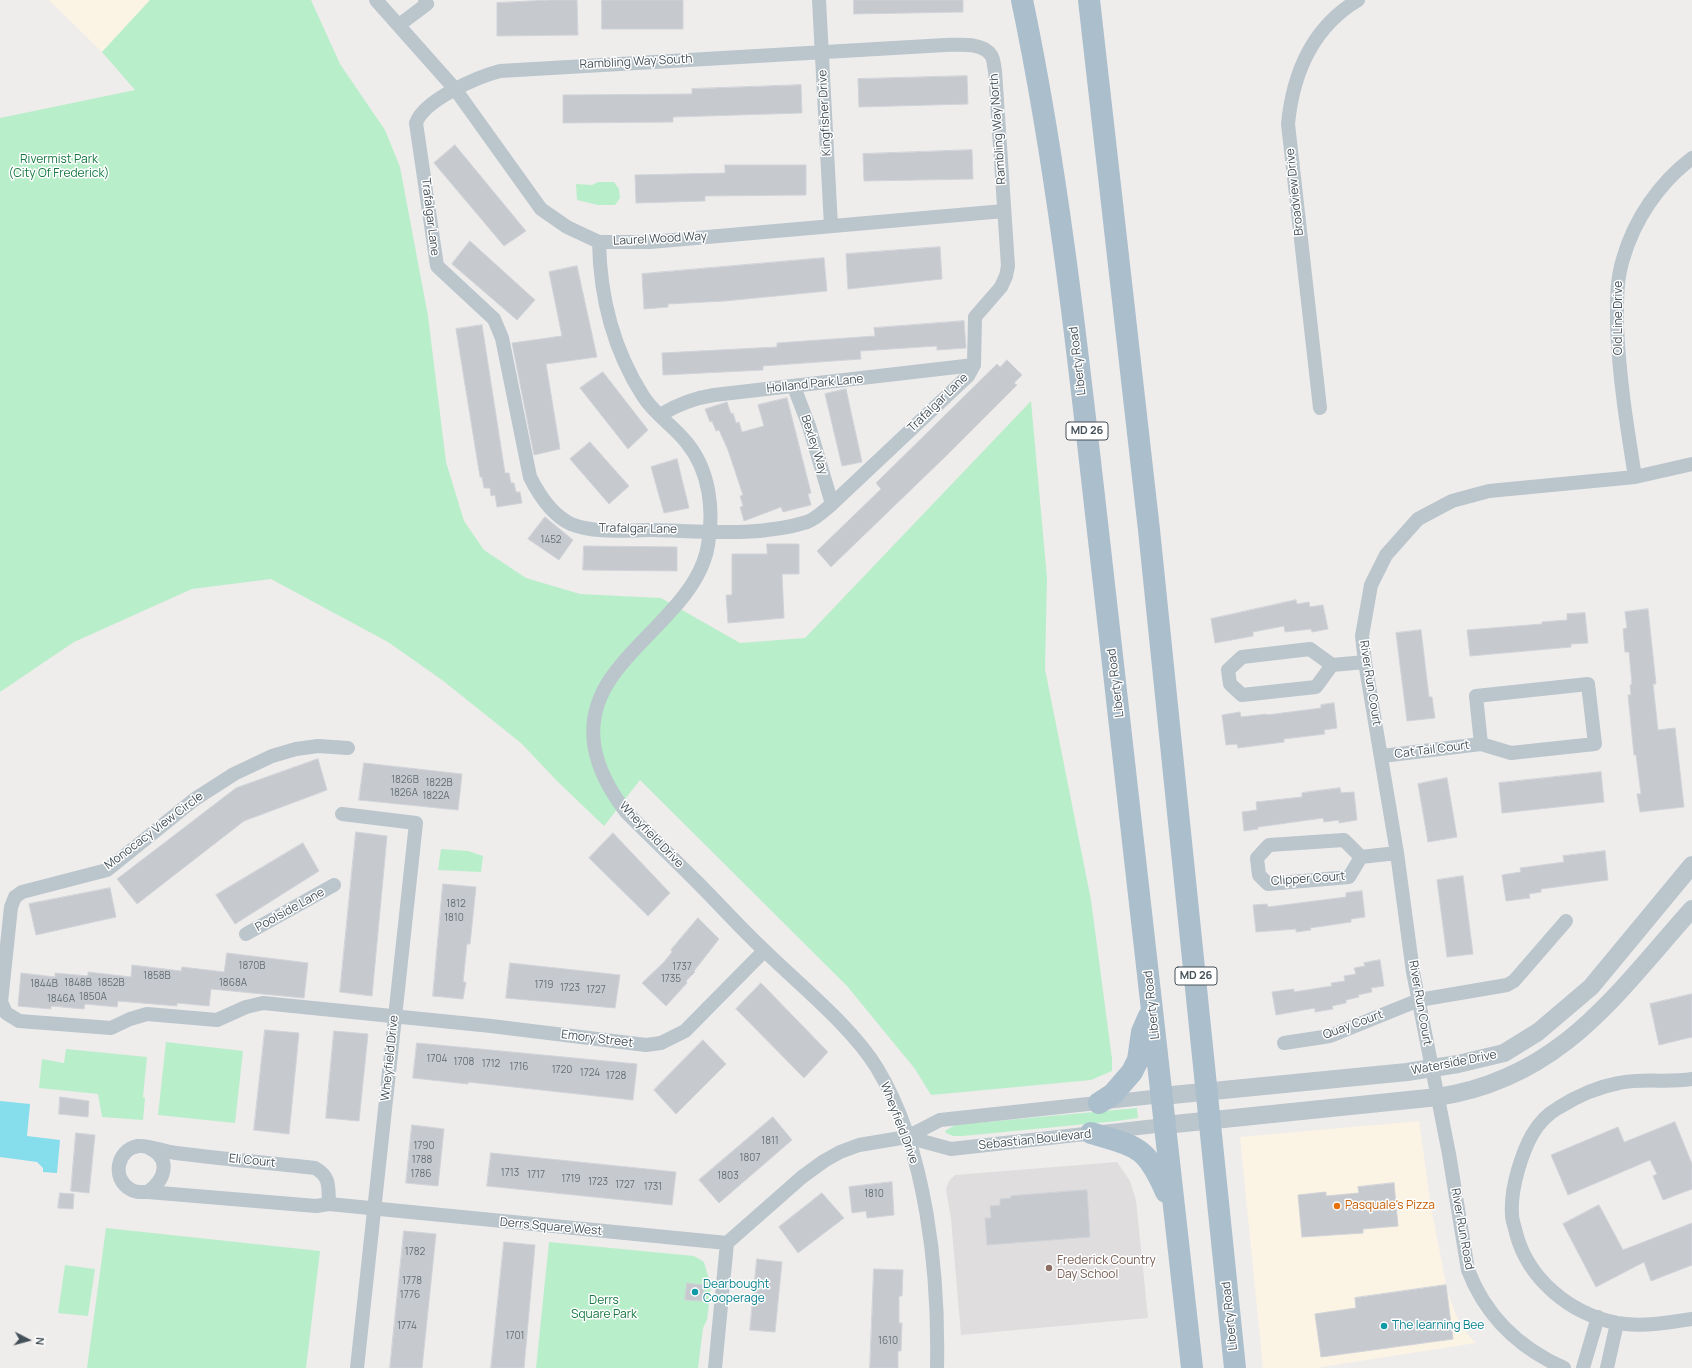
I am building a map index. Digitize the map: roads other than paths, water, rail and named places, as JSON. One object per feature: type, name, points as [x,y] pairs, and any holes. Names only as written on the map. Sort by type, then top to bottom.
[{"type":"main road","name":"Liberty Road","points":[[1022,0],[1045,113],[1064,239],[1133,825],[1173,1208],[1192,1368]]},
{"type":"main road","name":"Liberty Road","points":[[1089,0],[1150,537],[1208,1092],[1235,1368]]},
{"type":"main road","points":[[1099,1103],[1113,1094],[1132,1072],[1138,1060],[1142,1032],[1153,1010]]},
{"type":"main road","points":[[1091,1133],[1122,1142],[1140,1150],[1148,1157],[1158,1172],[1173,1208]]},
{"type":"street","name":"Laurel Wood Way","points":[[376,0],[455,89],[541,209],[567,227],[599,242],[650,242],[1004,211]]},
{"type":"street","points":[[398,25],[427,4],[425,0]]},
{"type":"street","name":"Kingfisher Drive","points":[[819,0],[831,226]]},
{"type":"street","name":"Broadview Drive","points":[[1320,408],[1288,124],[1290,100],[1297,76],[1309,49],[1323,28],[1345,8],[1358,0]]},
{"type":"street","name":"Rambling Way North","points":[[822,52],[963,45],[984,49],[991,56],[995,71],[1008,266],[1006,276],[1001,287],[975,317],[974,365]]},
{"type":"street","name":"Rambling Way South","points":[[455,89],[484,75],[500,70],[822,52]]},
{"type":"street","name":"Trafalgar Lane","points":[[455,89],[423,111],[416,123],[437,266],[494,319],[502,338],[530,477],[539,494],[554,512],[572,524],[601,530],[710,530],[736,532],[808,522],[821,514],[832,504],[968,376],[974,365]]},
{"type":"street","name":"Old Line Drive","points":[[1635,477],[1618,351],[1617,311],[1622,260],[1632,234],[1645,210],[1659,190],[1680,167],[1692,158]]},
{"type":"street","name":"Wheyfield Drive","points":[[599,242],[601,284],[610,326],[633,379],[644,398],[687,443],[699,460],[707,484],[711,505],[708,547],[692,585],[670,613],[611,678],[601,699],[593,727],[594,745],[601,772],[609,790],[626,812],[764,951],[840,1023],[877,1067],[891,1094],[907,1137],[919,1181],[930,1250],[936,1308],[937,1368]]},
{"type":"street","name":"Holland Park Lane","points":[[660,415],[674,406],[693,398],[714,394],[794,387],[974,365]]},
{"type":"street","name":"Bexley Way","points":[[794,387],[809,426],[832,504]]},
{"type":"street","name":"River Run Court","points":[[1438,1097],[1419,1000],[1382,756],[1365,662],[1362,636],[1371,585],[1386,555],[1418,519],[1452,501],[1489,491],[1635,477],[1692,464]]},
{"type":"street","points":[[1332,665],[1316,687],[1242,695],[1230,684],[1228,670],[1242,657],[1310,649],[1332,665],[1365,662]]},
{"type":"street","points":[[1588,684],[1595,744],[1511,753],[1482,744],[1476,696],[1588,684]]},
{"type":"street","name":"Cat Tail Court","points":[[1382,756],[1482,744]]},
{"type":"street","name":"Monocacy View Circle","points":[[348,748],[318,746],[296,749],[272,756],[234,774],[196,799],[107,870],[22,892],[15,897],[11,907],[1,1002],[6,1013],[19,1020],[111,1028],[130,1019],[147,1014],[217,1020],[246,1006],[262,1003],[395,1016]]},
{"type":"street","name":"Wheyfield Drive","points":[[342,814],[416,823],[357,1368]]},
{"type":"street","name":"Clipper Court","points":[[1344,840],[1361,857],[1349,877],[1268,884],[1259,875],[1257,858],[1269,845],[1344,840]]},
{"type":"street","points":[[1361,857],[1397,853]]},
{"type":"street","name":"Waterside Drive","points":[[1162,1096],[1323,1081],[1432,1068],[1504,1053],[1538,1032],[1590,987],[1692,865]]},
{"type":"street","name":"Poolside Lane","points":[[246,934],[334,885]]},
{"type":"street","name":"Waterside Drive","points":[[1165,1125],[1438,1097],[1486,1086],[1523,1069],[1557,1050],[1597,1015],[1692,909]]},
{"type":"street","name":"Quay Court","points":[[1284,1043],[1330,1036],[1419,1000],[1507,985],[1514,981],[1566,921]]},
{"type":"street","name":"Emory Street","points":[[395,1016],[491,1026],[630,1044],[662,1043],[685,1031],[764,951]]},
{"type":"street","points":[[1692,1079],[1620,1082],[1591,1090],[1556,1109],[1535,1129],[1524,1149],[1515,1181],[1512,1216],[1520,1247],[1532,1269],[1554,1294],[1575,1308],[1617,1323],[1647,1325],[1692,1320]]},
{"type":"street","name":"Sebastian Boulevard","points":[[727,1243],[802,1177],[824,1161],[840,1152],[859,1145],[907,1137],[940,1120],[1162,1096]]},
{"type":"street","name":"River Run Road","points":[[1438,1097],[1454,1179],[1468,1270],[1475,1288],[1485,1306],[1515,1339],[1532,1352],[1564,1368]]},
{"type":"street","name":"Sebastian Boulevard","points":[[907,1137],[951,1149],[1165,1125]]},
{"type":"street","points":[[146,1147],[158,1154],[164,1169],[162,1177],[157,1185],[148,1192]]},
{"type":"street","name":"Eli Court","points":[[329,1204],[328,1179],[323,1172],[315,1168],[174,1153],[146,1147],[131,1148],[123,1155],[118,1167],[122,1182],[130,1190],[316,1206],[329,1204],[374,1208]]},
{"type":"street","name":"Derrs Square West","points":[[374,1208],[473,1220],[727,1243]]},
{"type":"street","points":[[716,1368],[727,1243]]},
{"type":"street","points":[[1583,1368],[1598,1317]]},
{"type":"street","points":[[1606,1368],[1617,1323]]},
{"type":"water","points":[[0,1101],[30,1104],[27,1136],[60,1140],[57,1173],[43,1172],[43,1168],[37,1162],[0,1157]]},
{"type":"place","name":"Pasquale's Pizza","points":[[1337,1206]]},
{"type":"place","name":"Frederick Country Day School","points":[[1049,1268]]},
{"type":"place","name":"Dearbought Cooperage","points":[[695,1292]]},
{"type":"place","name":"The learning Bee","points":[[1384,1326]]},
{"type":"park label","name":"Rivermist Park (City Of Frederick)","points":[[59,167]]},
{"type":"park label","name":"Derrs Square Park","points":[[604,1308]]}]
